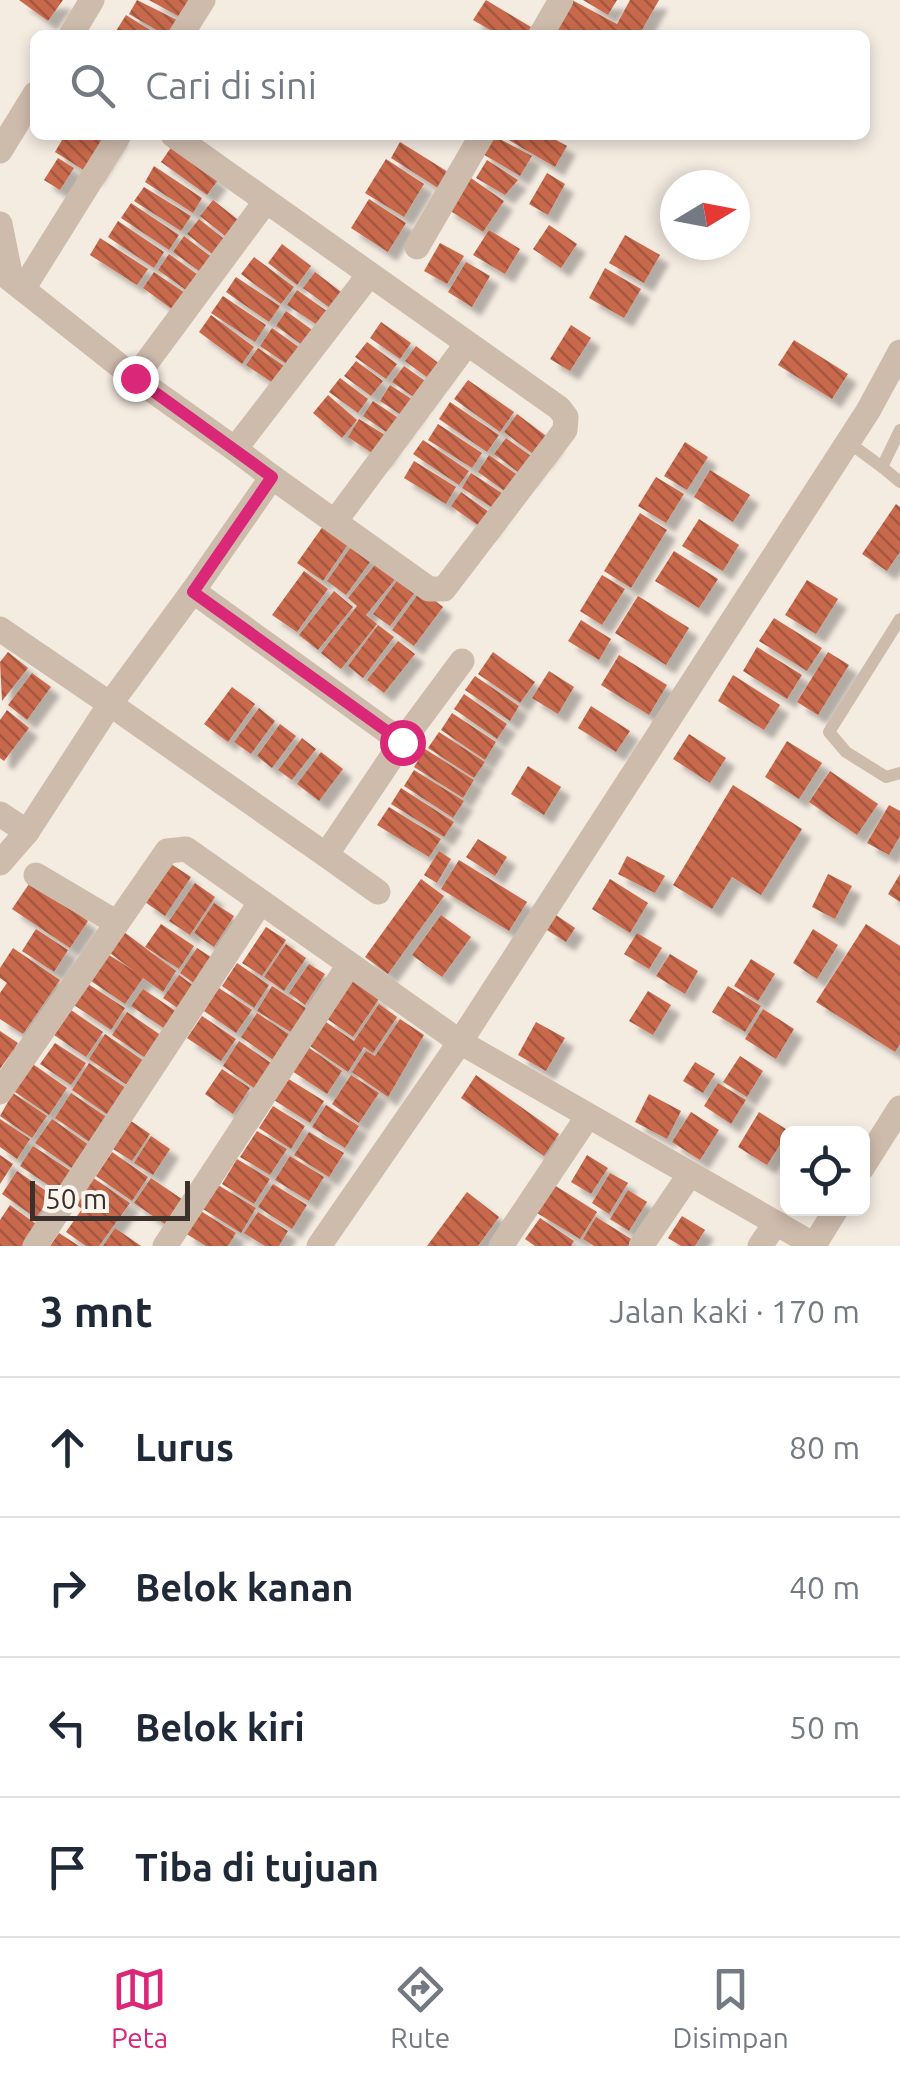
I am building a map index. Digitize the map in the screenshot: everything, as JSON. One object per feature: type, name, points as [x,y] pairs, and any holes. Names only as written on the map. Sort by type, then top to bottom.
[{"type":"street","points":[[74,30],[92,0]]},
{"type":"street","points":[[184,30],[203,0]]},
{"type":"street","points":[[544,30],[561,0]]},
{"type":"street","points":[[0,151],[30,102]]},
{"type":"street","points":[[11,279],[115,140]]},
{"type":"street","points":[[0,224],[11,279],[135,378],[272,477],[429,589],[444,588],[554,446],[565,430],[566,418],[559,408],[180,140]]},
{"type":"street","points":[[418,246],[479,140]]},
{"type":"street","points":[[135,378],[266,201]]},
{"type":"street","points":[[235,449],[369,275]]},
{"type":"street","points":[[336,520],[466,345]]},
{"type":"street","points":[[319,1246],[460,1042],[848,442],[900,352]]},
{"type":"street","points":[[0,863],[27,832],[110,704],[272,477]]},
{"type":"street","points":[[193,592],[402,742]]},
{"type":"street","points":[[0,629],[378,892]]},
{"type":"street","points":[[326,855],[462,661]]},
{"type":"street","points":[[0,814],[27,832]]},
{"type":"street","points":[[0,1092],[166,851],[186,848],[460,1042],[815,1246],[832,1216]]},
{"type":"street","points":[[36,874],[117,923]]},
{"type":"street","points":[[35,1246],[260,903]]},
{"type":"street","points":[[165,1246],[349,965]]},
{"type":"street","points":[[870,1155],[900,1108]]},
{"type":"street","points":[[501,1246],[588,1116]]},
{"type":"street","points":[[642,1246],[690,1174]]},
{"type":"street","points":[[760,1246],[776,1223]]},
{"type":"lane","points":[[882,467],[900,430]]},
{"type":"lane","points":[[848,442],[900,482]]},
{"type":"lane","points":[[900,619],[829,732],[846,752],[886,777],[900,774]]},
{"type":"building","points":[[19,0],[63,0],[48,21]]},
{"type":"building","points":[[137,0],[181,22],[176,30],[156,30],[129,14]]},
{"type":"building","points":[[149,0],[189,0],[185,20]]},
{"type":"building","points":[[486,0],[531,27],[490,30],[473,20]]},
{"type":"building","points":[[572,0],[617,24],[630,0],[659,0],[642,30],[555,30]]},
{"type":"building","points":[[583,0],[617,0],[608,15]]},
{"type":"building","points":[[126,15],[150,30],[117,30]]},
{"type":"building","points":[[62,140],[116,140],[93,176],[55,152]]},
{"type":"building","points":[[489,140],[502,140],[532,156],[520,176],[481,153]]},
{"type":"building","points":[[509,140],[556,140],[567,146],[555,167]]},
{"type":"building","points":[[400,142],[448,172],[438,188],[391,158]]},
{"type":"building","points":[[172,146],[218,180],[207,195],[161,162]]},
{"type":"building","points":[[58,158],[74,168],[60,190],[44,180]]},
{"type":"building","points":[[386,159],[424,184],[404,217],[365,193]]},
{"type":"building","points":[[487,160],[518,180],[505,195],[476,178]]},
{"type":"building","points":[[154,166],[202,198],[193,213],[145,182]]},
{"type":"building","points":[[547,173],[565,184],[548,215],[529,204]]},
{"type":"building","points":[[468,176],[504,201],[483,232],[446,208]]},
{"type":"building","points":[[144,187],[191,216],[181,231],[134,201]]},
{"type":"building","points":[[369,199],[406,223],[388,252],[351,228]]},
{"type":"building","points":[[213,200],[242,223],[229,239],[200,216]]},
{"type":"building","points":[[131,203],[179,235],[169,250],[121,218]]},
{"type":"building","points":[[199,219],[228,242],[216,257],[187,234]]},
{"type":"building","points":[[118,221],[164,252],[154,268],[108,237]]},
{"type":"building","points":[[549,225],[577,244],[561,268],[533,249]]},
{"type":"building","points":[[489,230],[520,249],[505,274],[473,255]]},
{"type":"building","points":[[625,235],[660,255],[644,283],[609,263]]},
{"type":"building","points":[[184,236],[214,259],[203,274],[173,252]]},
{"type":"building","points":[[100,238],[148,269],[137,285],[90,255]]},
{"type":"building","points":[[440,243],[464,256],[447,284],[424,271]]},
{"type":"building","points":[[282,244],[311,266],[297,285],[268,263]]},
{"type":"building","points":[[169,254],[201,277],[190,293],[158,270]]},
{"type":"building","points":[[254,257],[294,287],[281,304],[241,274]]},
{"type":"building","points":[[466,262],[490,276],[472,307],[448,292]]},
{"type":"building","points":[[605,268],[641,289],[624,318],[589,298]]},
{"type":"building","points":[[154,272],[188,295],[176,312],[143,288]]},
{"type":"building","points":[[315,272],[345,295],[334,311],[303,288]]},
{"type":"building","points":[[236,277],[280,306],[269,322],[226,292]]},
{"type":"building","points":[[297,290],[331,314],[322,328],[287,305]]},
{"type":"building","points":[[223,296],[266,325],[255,342],[211,313]]},
{"type":"building","points":[[286,311],[315,332],[305,347],[276,326]]},
{"type":"building","points":[[211,315],[254,347],[242,364],[199,332]]},
{"type":"building","points":[[381,322],[411,343],[400,359],[370,338]]},
{"type":"building","points":[[571,325],[591,338],[570,371],[550,359]]},
{"type":"building","points":[[272,328],[303,350],[291,367],[260,346]]},
{"type":"building","points":[[794,340],[848,374],[832,399],[778,365]]},
{"type":"building","points":[[367,342],[397,364],[386,379],[355,357]]},
{"type":"building","points":[[416,346],[445,368],[435,383],[405,361]]},
{"type":"building","points":[[258,348],[290,370],[279,387],[246,365]]},
{"type":"building","points":[[356,361],[383,381],[371,396],[344,376]]},
{"type":"building","points":[[404,366],[432,386],[421,402],[392,382]]},
{"type":"building","points":[[340,378],[368,399],[358,413],[329,392]]},
{"type":"building","points":[[468,380],[514,412],[500,432],[454,399]]},
{"type":"building","points":[[390,385],[419,404],[409,420],[380,401]]},
{"type":"building","points":[[328,395],[357,420],[342,438],[313,413]]},
{"type":"building","points":[[373,401],[406,423],[395,438],[363,416]]},
{"type":"building","points":[[450,402],[499,435],[487,452],[439,419]]},
{"type":"building","points":[[517,414],[554,442],[541,460],[504,432]]},
{"type":"building","points":[[359,419],[393,440],[381,459],[348,437]]},
{"type":"building","points":[[438,424],[482,453],[472,468],[428,440]]},
{"type":"building","points":[[506,438],[538,461],[526,478],[494,454]]},
{"type":"building","points":[[423,440],[469,471],[459,485],[413,454]]},
{"type":"building","points":[[685,442],[708,457],[687,490],[664,476]]},
{"type":"building","points":[[489,455],[522,478],[510,495],[478,472]]},
{"type":"building","points":[[414,461],[456,487],[446,504],[404,478]]},
{"type":"building","points":[[710,470],[750,495],[733,522],[694,497]]},
{"type":"building","points":[[471,473],[508,497],[499,512],[462,488]]},
{"type":"building","points":[[656,477],[684,494],[666,523],[638,506]]},
{"type":"building","points":[[461,492],[496,517],[486,531],[451,506]]},
{"type":"building","points":[[896,504],[900,507],[900,552],[887,571],[862,554]]},
{"type":"building","points":[[640,513],[667,530],[631,588],[604,571]]},
{"type":"building","points":[[699,519],[739,545],[723,571],[682,546]]},
{"type":"building","points":[[326,522],[351,540],[323,581],[297,563]]},
{"type":"building","points":[[353,544],[373,558],[346,595],[327,581]]},
{"type":"building","points":[[674,551],[718,579],[699,608],[655,581]]},
{"type":"building","points":[[382,556],[401,572],[366,615],[377,624],[341,669],[321,653],[357,606],[348,598]]},
{"type":"building","points":[[304,571],[328,589],[297,632],[272,615]]},
{"type":"building","points":[[401,575],[418,588],[390,626],[373,614]]},
{"type":"building","points":[[602,575],[625,589],[602,625],[580,611]]},
{"type":"building","points":[[807,580],[838,599],[816,634],[785,615]]},
{"type":"building","points":[[421,590],[443,607],[414,646],[392,630]]},
{"type":"building","points":[[334,591],[353,607],[318,650],[299,635]]},
{"type":"building","points":[[638,596],[689,628],[666,665],[615,633]]},
{"type":"building","points":[[774,618],[822,648],[807,671],[759,641]]},
{"type":"building","points":[[581,620],[611,639],[599,660],[568,641]]},
{"type":"building","points":[[378,625],[394,637],[363,678],[348,666]]},
{"type":"building","points":[[398,641],[415,654],[384,693],[367,680]]},
{"type":"building","points":[[757,647],[802,675],[787,699],[743,671]]},
{"type":"building","points":[[8,652],[28,668],[2,701],[0,662]]},
{"type":"building","points":[[493,652],[535,682],[520,703],[478,674]]},
{"type":"building","points":[[828,652],[849,665],[818,715],[797,702]]},
{"type":"building","points":[[619,655],[667,685],[649,715],[601,685]]},
{"type":"building","points":[[549,671],[574,687],[558,714],[532,698]]},
{"type":"building","points":[[32,673],[51,687],[27,720],[8,705]]},
{"type":"building","points":[[733,675],[780,705],[764,730],[718,701]]},
{"type":"building","points":[[475,676],[519,706],[510,721],[465,690]]},
{"type":"building","points":[[232,687],[255,704],[228,742],[204,724]]},
{"type":"building","points":[[464,694],[507,724],[497,739],[454,709]]},
{"type":"building","points":[[591,706],[630,731],[616,752],[578,728]]},
{"type":"building","points":[[259,708],[275,721],[251,754],[234,742]]},
{"type":"building","points":[[7,710],[29,728],[4,761],[0,758],[0,720]]},
{"type":"building","points":[[452,713],[496,742],[485,760],[441,730]]},
{"type":"building","points":[[280,724],[296,736],[272,768],[257,756]]},
{"type":"building","points":[[439,732],[485,762],[474,778],[428,748]]},
{"type":"building","points":[[689,734],[726,758],[710,783],[673,759]]},
{"type":"building","points":[[302,738],[316,749],[292,780],[278,770]]},
{"type":"building","points":[[787,741],[822,763],[799,799],[765,777]]},
{"type":"building","points":[[425,749],[474,780],[463,798],[414,767]]},
{"type":"building","points":[[321,752],[343,769],[319,801],[297,784]]},
{"type":"building","points":[[528,766],[561,787],[544,815],[511,794]]},
{"type":"building","points":[[414,770],[464,801],[453,818],[404,786]]},
{"type":"building","points":[[830,771],[878,804],[857,835],[809,802]]},
{"type":"building","points":[[733,785],[802,829],[761,895],[732,877],[712,909],[673,885]]},
{"type":"building","points":[[401,788],[454,822],[444,837],[391,804]]},
{"type":"building","points":[[889,805],[900,811],[900,836],[889,855],[867,843]]},
{"type":"building","points":[[389,807],[441,839],[429,857],[377,825]]},
{"type":"building","points":[[478,839],[507,857],[495,876],[466,857]]},
{"type":"building","points":[[439,851],[451,859],[437,883],[424,875]]},
{"type":"building","points":[[627,856],[665,876],[655,893],[618,874]]},
{"type":"building","points":[[459,860],[527,902],[509,931],[441,889]]},
{"type":"building","points":[[171,864],[191,877],[165,916],[145,902]]},
{"type":"building","points":[[828,874],[852,886],[835,919],[812,907]]},
{"type":"building","points":[[900,874],[900,902],[888,894]]},
{"type":"building","points":[[421,879],[444,896],[388,974],[365,957]]},
{"type":"building","points":[[610,879],[648,903],[630,933],[592,909]]},
{"type":"building","points":[[31,881],[88,921],[70,948],[12,909]]},
{"type":"building","points":[[195,883],[215,897],[190,935],[169,921]]},
{"type":"building","points":[[214,903],[234,916],[214,947],[194,933]]},
{"type":"building","points":[[441,915],[471,937],[442,977],[412,955]]},
{"type":"building","points":[[556,915],[575,928],[566,942],[547,930]]},
{"type":"building","points":[[161,924],[194,946],[179,969],[145,947]]},
{"type":"building","points":[[866,924],[900,946],[900,1044],[895,1052],[816,1002]]},
{"type":"building","points":[[266,927],[286,940],[262,976],[242,963]]},
{"type":"building","points":[[36,929],[68,950],[54,972],[22,951]]},
{"type":"building","points":[[120,929],[176,971],[163,992],[143,978],[125,1004],[91,981],[109,955],[134,971],[106,950]]},
{"type":"building","points":[[813,929],[838,945],[817,979],[793,963]]},
{"type":"building","points":[[637,933],[662,948],[649,969],[624,954]]},
{"type":"building","points":[[286,944],[306,958],[284,991],[264,977]]},
{"type":"building","points":[[13,948],[60,980],[23,1034],[0,1019],[0,993],[7,983],[0,978],[0,968]]},
{"type":"building","points":[[197,948],[217,961],[199,987],[180,973]]},
{"type":"building","points":[[670,954],[698,971],[685,994],[656,976]]},
{"type":"building","points":[[751,959],[775,974],[758,1001],[734,986]]},
{"type":"building","points":[[237,963],[269,985],[254,1008],[222,986]]},
{"type":"building","points":[[309,964],[325,974],[305,1005],[289,993]]},
{"type":"building","points":[[179,975],[197,988],[182,1011],[163,998]]},
{"type":"building","points":[[351,980],[379,999],[353,1037],[326,1018]]},
{"type":"building","points":[[88,984],[125,1008],[111,1030],[74,1005]]},
{"type":"building","points":[[272,986],[312,1012],[297,1036],[257,1011]]},
{"type":"building","points":[[728,986],[761,1006],[745,1032],[712,1012]]},
{"type":"building","points":[[219,988],[252,1010],[236,1033],[204,1011]]},
{"type":"building","points":[[143,989],[177,1012],[165,1029],[131,1006]]},
{"type":"building","points":[[648,991],[671,1005],[653,1035],[629,1021]]},
{"type":"building","points":[[379,1004],[397,1017],[373,1053],[364,1047],[348,1072],[307,1044],[323,1020],[354,1041]]},
{"type":"building","points":[[763,1009],[794,1029],[776,1059],[745,1039]]},
{"type":"building","points":[[71,1010],[103,1032],[86,1057],[54,1035]]},
{"type":"building","points":[[127,1012],[162,1036],[147,1059],[112,1035]]},
{"type":"building","points":[[257,1013],[293,1037],[276,1062],[241,1037]]},
{"type":"building","points":[[202,1016],[236,1039],[221,1061],[187,1038]]},
{"type":"building","points":[[400,1019],[424,1035],[388,1097],[352,1072],[366,1051],[375,1056]]},
{"type":"building","points":[[536,1022],[565,1038],[546,1071],[518,1055]]},
{"type":"building","points":[[0,1031],[18,1043],[0,1069]]},
{"type":"building","points":[[105,1034],[144,1061],[127,1085],[89,1059]]},
{"type":"building","points":[[239,1041],[271,1063],[254,1088],[223,1066]]},
{"type":"building","points":[[55,1043],[86,1063],[71,1085],[40,1064]]},
{"type":"building","points":[[308,1047],[342,1071],[327,1094],[292,1071]]},
{"type":"building","points":[[740,1056],[763,1071],[747,1097],[723,1082]]},
{"type":"building","points":[[30,1062],[67,1088],[49,1115],[12,1090]]},
{"type":"building","points":[[695,1062],[715,1074],[703,1093],[683,1081]]},
{"type":"building","points":[[89,1063],[126,1088],[108,1115],[72,1090]]},
{"type":"building","points":[[222,1069],[250,1088],[233,1114],[205,1094]]},
{"type":"building","points":[[351,1075],[379,1093],[359,1123],[332,1104]]},
{"type":"building","points":[[476,1075],[559,1134],[544,1156],[461,1098]]},
{"type":"building","points":[[287,1078],[324,1101],[310,1123],[274,1100]]},
{"type":"building","points":[[718,1083],[746,1100],[731,1124],[704,1106]]},
{"type":"building","points":[[13,1093],[47,1116],[32,1138],[0,1116]]},
{"type":"building","points":[[71,1093],[108,1118],[91,1143],[55,1118]]},
{"type":"building","points":[[649,1094],[681,1111],[667,1139],[635,1122]]},
{"type":"building","points":[[326,1105],[359,1126],[345,1148],[312,1127]]},
{"type":"building","points":[[273,1106],[305,1126],[291,1149],[259,1128]]},
{"type":"building","points":[[691,1112],[719,1130],[700,1160],[672,1142]]},
{"type":"building","points":[[759,1112],[781,1126],[780,1145],[767,1165],[738,1147]]},
{"type":"building","points":[[0,1119],[30,1139],[17,1159],[0,1147]]},
{"type":"building","points":[[52,1119],[89,1145],[73,1169],[35,1143]]},
{"type":"building","points":[[131,1121],[150,1134],[132,1161],[113,1149]]},
{"type":"building","points":[[257,1131],[287,1149],[270,1175],[240,1157]]},
{"type":"building","points":[[309,1132],[344,1153],[329,1177],[294,1155]]},
{"type":"building","points":[[151,1136],[170,1149],[153,1175],[134,1163]]},
{"type":"building","points":[[33,1146],[71,1171],[57,1191],[20,1166]]},
{"type":"building","points":[[112,1152],[148,1177],[132,1201],[96,1176]]},
{"type":"building","points":[[0,1155],[13,1164],[0,1184]]},
{"type":"building","points":[[587,1155],[608,1168],[591,1194],[571,1182]]},
{"type":"building","points":[[290,1156],[324,1177],[309,1201],[275,1180]]},
{"type":"building","points":[[237,1159],[270,1179],[254,1204],[222,1184]]},
{"type":"building","points":[[17,1171],[52,1195],[36,1218],[2,1194]]},
{"type":"building","points":[[610,1173],[628,1183],[609,1214],[592,1203]]},
{"type":"building","points":[[92,1177],[130,1203],[99,1246],[86,1246],[66,1232],[82,1209],[74,1203]]},
{"type":"building","points":[[151,1178],[189,1204],[172,1229],[134,1203]]},
{"type":"building","points":[[273,1184],[307,1205],[292,1229],[258,1207]]},
{"type":"building","points":[[218,1185],[256,1208],[241,1233],[203,1209]]},
{"type":"building","points":[[554,1185],[597,1212],[580,1239],[537,1213]]},
{"type":"building","points":[[628,1190],[647,1202],[629,1231],[610,1219]]},
{"type":"building","points":[[467,1192],[499,1217],[478,1246],[427,1246]]},
{"type":"building","points":[[10,1205],[36,1224],[22,1246],[0,1246],[0,1220]]},
{"type":"building","points":[[199,1210],[236,1233],[228,1246],[206,1246],[185,1233]]},
{"type":"building","points":[[258,1212],[288,1231],[279,1246],[265,1246],[244,1233]]},
{"type":"building","points":[[682,1216],[705,1230],[695,1246],[681,1246],[668,1238]]},
{"type":"building","points":[[596,1217],[636,1242],[633,1246],[594,1246],[583,1239]]},
{"type":"building","points":[[540,1218],[574,1241],[571,1246],[535,1246],[525,1239]]},
{"type":"building","points":[[115,1228],[141,1246],[103,1246]]},
{"type":"building","points":[[59,1233],[79,1246],[50,1246]]},
{"type":"route","points":[[135,378],[272,477],[193,592],[402,742]]}]
